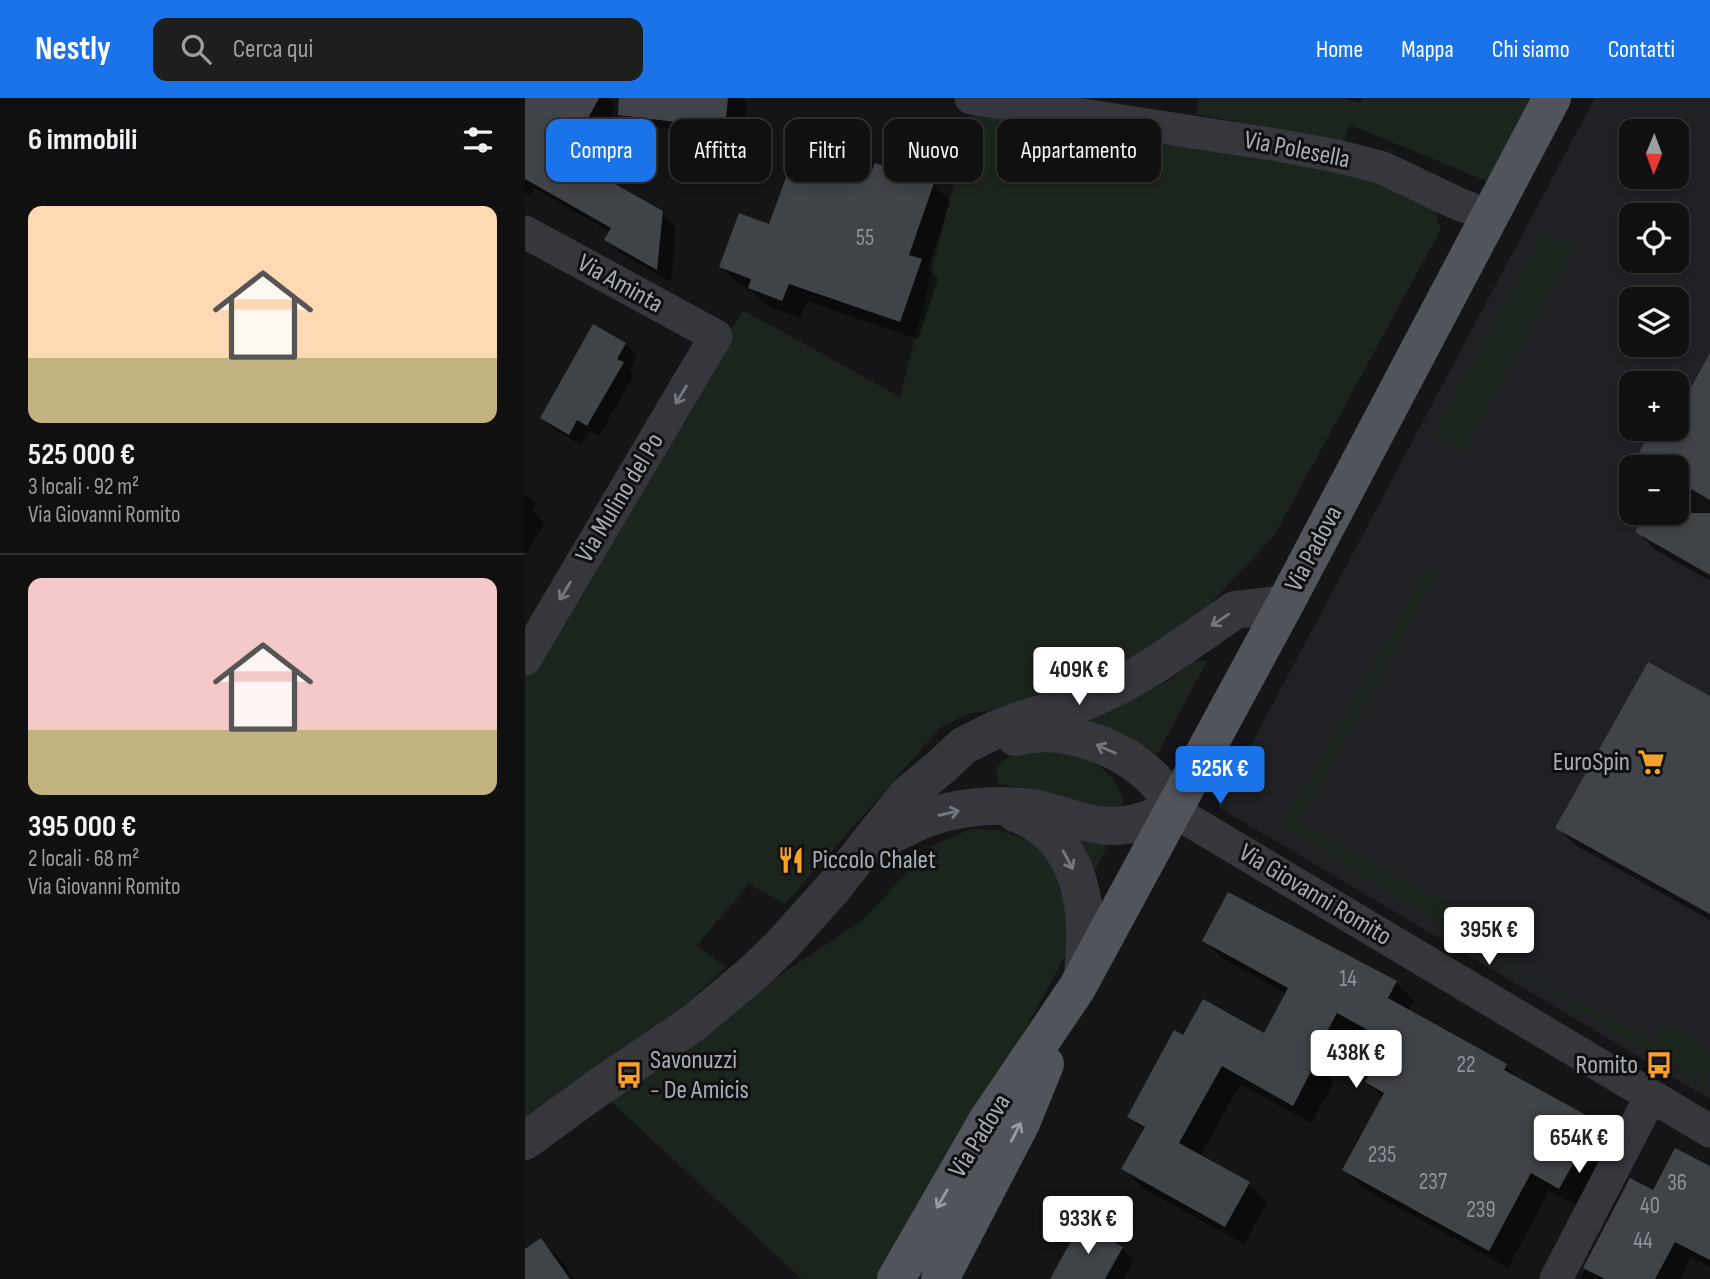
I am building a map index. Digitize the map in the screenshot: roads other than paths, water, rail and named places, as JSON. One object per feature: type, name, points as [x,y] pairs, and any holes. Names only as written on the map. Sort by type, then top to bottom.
[{"type":"main road","name":"Via Padova","points":[[896,1279],[987,1121],[1077,987],[1285,604],[1552,98]]},
{"type":"main road","name":"Via Padova","points":[[940,1279],[1021,1123],[1077,987]]},
{"type":"street","name":"Via Polesella","points":[[971,98],[1337,156],[1383,168],[1489,216]]},
{"type":"street","name":"Via Aminta","points":[[525,232],[716,336]]},
{"type":"street","name":"Via Mulino del Po","points":[[525,659],[716,336]]},
{"type":"street","points":[[525,1141],[691,1024],[753,972],[782,945],[824,898],[906,796],[963,746],[997,729],[1086,701],[1122,684],[1158,663],[1235,610],[1285,604]]},
{"type":"street","points":[[864,850],[931,817],[978,807],[1030,808],[1101,825],[1141,822],[1172,810],[1164,791],[1138,766],[1113,751],[1066,734],[1019,736],[962,755],[943,766]]},
{"type":"street","points":[[997,807],[1023,816],[1056,838],[1074,870],[1080,890],[1085,933],[1077,987]]},
{"type":"street","name":"Via Giovanni Romito","points":[[1172,810],[1710,1131]]},
{"type":"street","points":[[1556,1279],[1651,1096]]},
{"type":"place","name":"EuroSpin","points":[[1651,762]]},
{"type":"place","name":"Piccolo Chalet","points":[[791,860]]},
{"type":"place","name":"Romito","points":[[1659,1065]]},
{"type":"place","name":"Savonuzzi - De Amicis","points":[[629,1075]]}]
